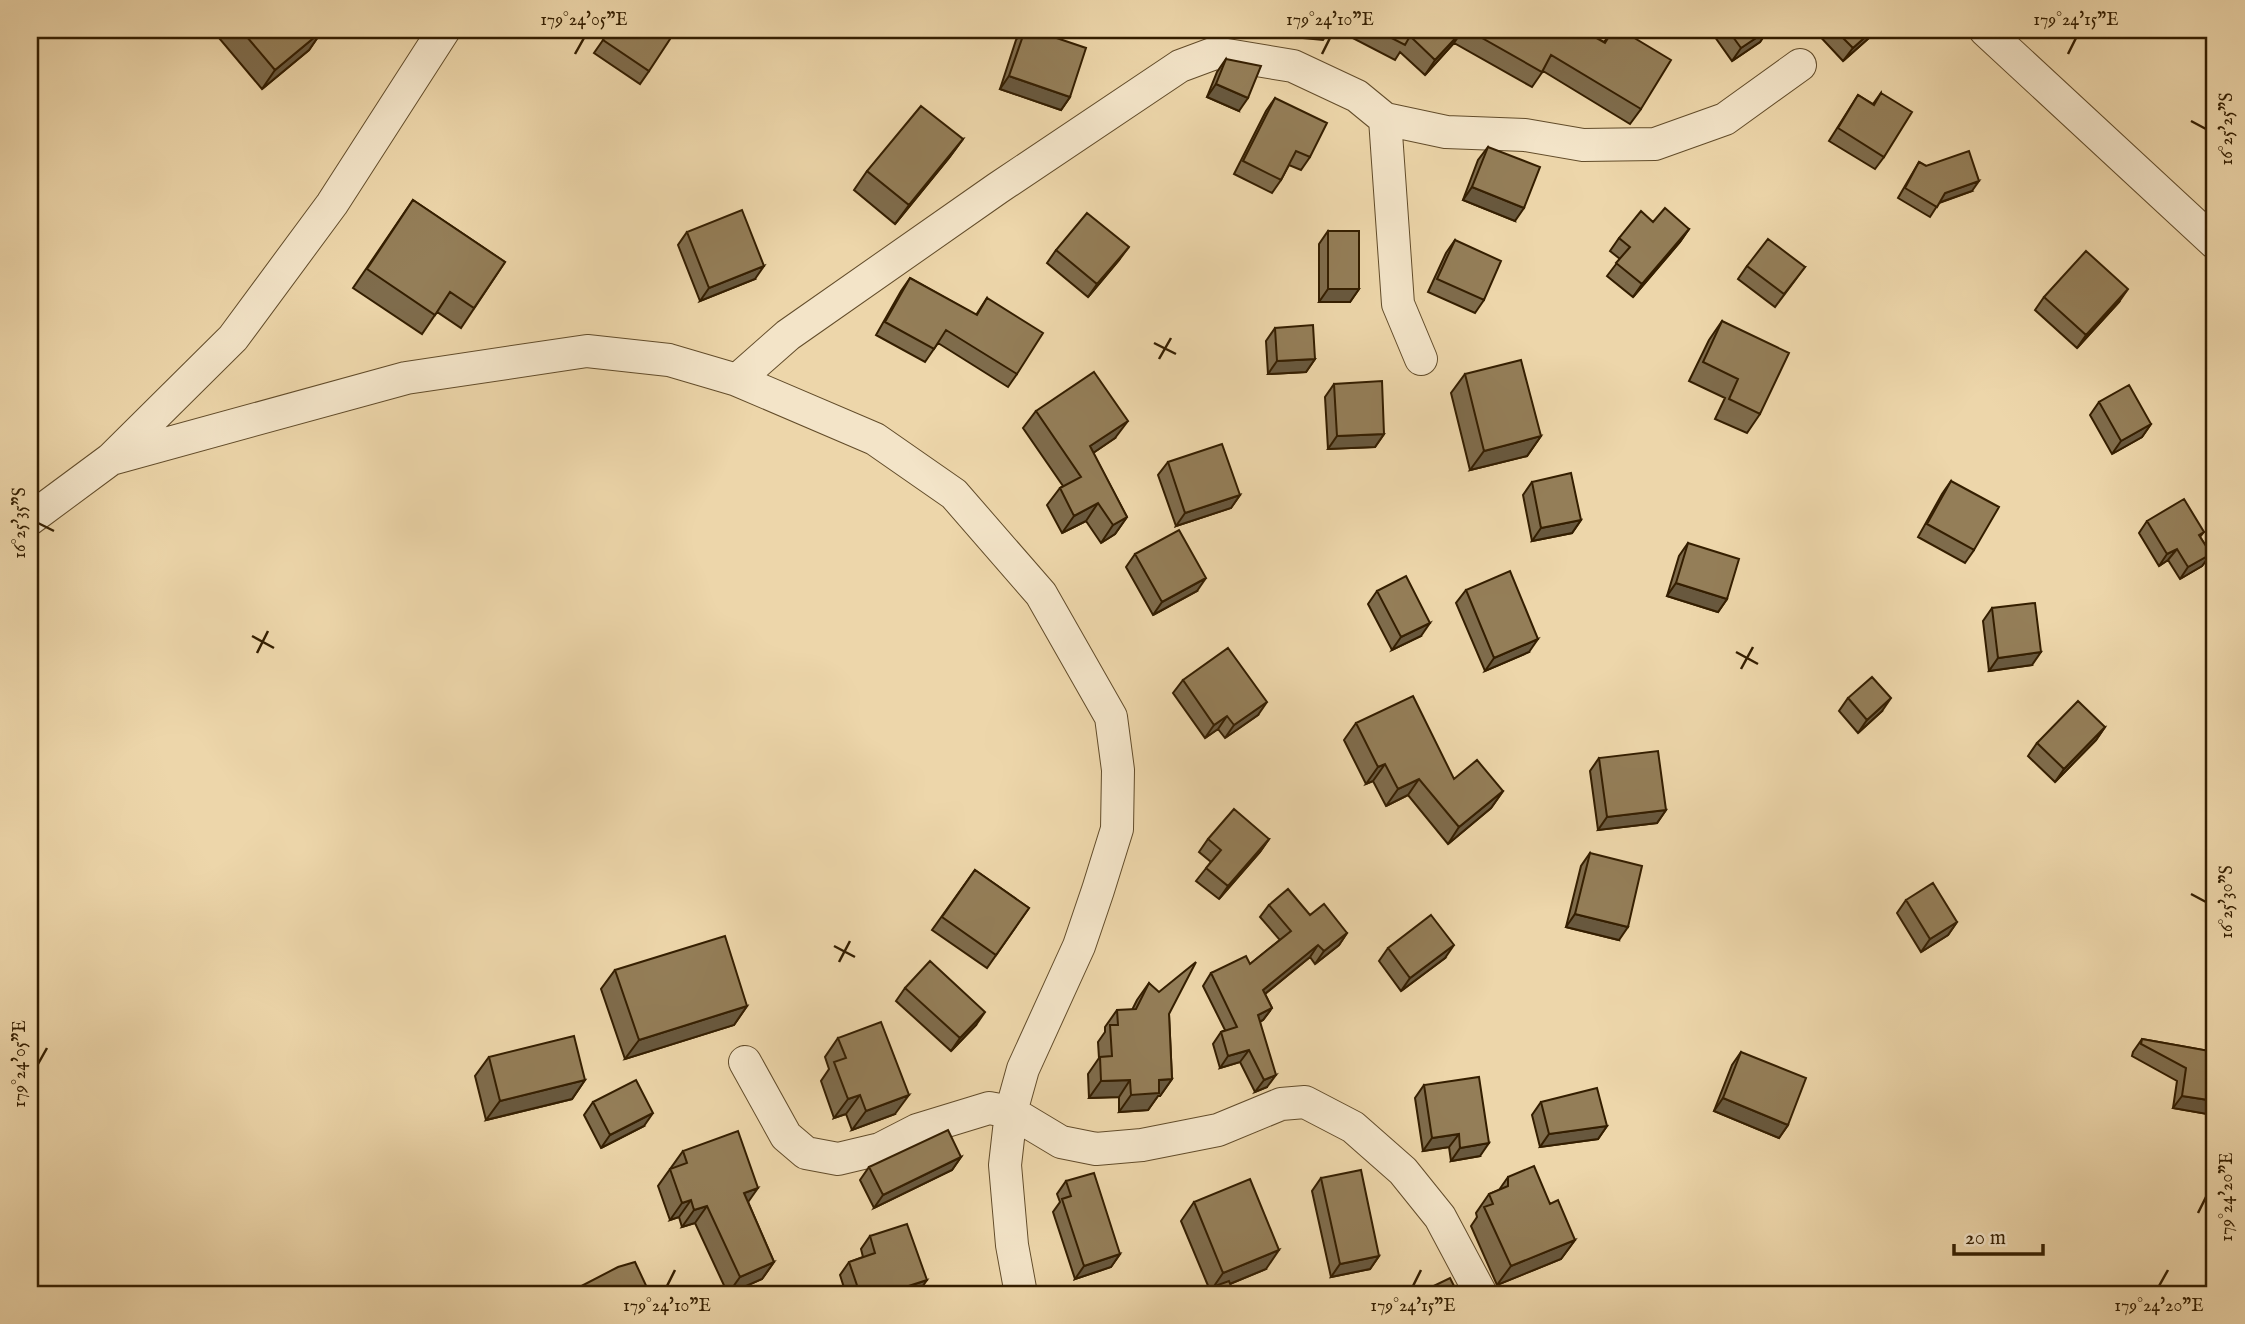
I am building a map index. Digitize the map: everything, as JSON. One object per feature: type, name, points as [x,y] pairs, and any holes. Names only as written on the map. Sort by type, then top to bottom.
[{"type":"street","points":[[30,519],[111,459],[233,338],[332,204],[444,30]]},
{"type":"street","points":[[1985,30],[2215,243]]},
{"type":"street","points":[[737,380],[788,335],[1101,117],[1180,66],[1215,53],[1293,66],[1357,96],[1385,119],[1446,132],[1525,135],[1583,145],[1655,144],[1725,119],[1800,65]]},
{"type":"street","points":[[1385,119],[1398,304],[1421,359]]},
{"type":"street","points":[[111,459],[407,378],[587,351],[670,360],[737,380],[875,439],[954,494],[1041,594],[1111,716],[1118,771],[1117,829],[1079,946],[1023,1069],[1011,1112],[1005,1165],[1012,1245],[1021,1294]]},
{"type":"street","points":[[745,1062],[786,1136],[806,1153],[838,1159],[880,1149],[917,1130],[989,1108],[1011,1112],[1061,1142],[1096,1149],[1142,1145],[1217,1130],[1281,1104],[1305,1102],[1353,1127],[1403,1171],[1440,1217],[1481,1294]]},
{"type":"building","points":[[241,30],[321,30],[322,31],[275,70]]},
{"type":"building","points":[[610,30],[676,30],[649,71],[603,40]]},
{"type":"building","points":[[1025,30],[1033,30],[1086,48],[1070,97],[1009,76]]},
{"type":"building","points":[[1376,30],[1463,30],[1435,60],[1410,36],[1405,45]]},
{"type":"building","points":[[1468,30],[1582,30],[1605,43],[1613,30],[1621,30],[1671,60],[1641,109],[1551,55],[1542,72]]},
{"type":"building","points":[[1728,30],[1768,30],[1741,48]]},
{"type":"building","points":[[1835,30],[1873,30],[1853,48]]},
{"type":"building","points":[[1226,59],[1261,66],[1248,98],[1216,84]]},
{"type":"building","points":[[1881,93],[1912,112],[1884,157],[1838,128],[1858,95],[1874,105]]},
{"type":"building","points":[[1275,98],[1327,123],[1310,157],[1296,151],[1281,180],[1243,161]]},
{"type":"building","points":[[921,106],[963,139],[909,205],[867,171]]},
{"type":"building","points":[[1488,147],[1540,167],[1524,208],[1472,187]]},
{"type":"building","points":[[1969,151],[1979,181],[1945,193],[1937,207],[1905,188],[1919,162],[1926,166]]},
{"type":"building","points":[[413,200],[505,262],[474,308],[450,292],[435,315],[367,269]]},
{"type":"building","points":[[1665,208],[1689,229],[1642,284],[1616,263],[1630,247],[1619,238],[1641,211],[1653,222]]},
{"type":"building","points":[[742,210],[764,266],[709,288],[687,232]]},
{"type":"building","points":[[1087,213],[1129,247],[1097,284],[1056,250]]},
{"type":"building","points":[[1328,231],[1359,231],[1359,289],[1328,289]]},
{"type":"building","points":[[1768,239],[1805,267],[1784,294],[1747,266]]},
{"type":"building","points":[[1455,240],[1501,261],[1484,300],[1437,279]]},
{"type":"building","points":[[2086,251],[2128,289],[2086,335],[2044,297]]},
{"type":"building","points":[[910,278],[977,315],[987,298],[1043,333],[1017,374],[946,330],[934,349],[885,322]]},
{"type":"building","points":[[1722,321],[1789,353],[1760,414],[1729,399],[1738,379],[1703,362]]},
{"type":"building","points":[[1313,325],[1315,359],[1277,361],[1275,328]]},
{"type":"building","points":[[1521,360],[1541,436],[1484,451],[1465,374]]},
{"type":"building","points":[[1094,372],[1128,421],[1090,446],[1127,517],[1113,525],[1098,503],[1074,516],[1060,488],[1081,477],[1036,411]]},
{"type":"building","points":[[1382,381],[1384,434],[1337,436],[1334,384]]},
{"type":"building","points":[[2129,385],[2151,424],[2121,441],[2099,402]]},
{"type":"building","points":[[1222,444],[1240,495],[1185,513],[1168,462]]},
{"type":"building","points":[[1571,473],[1581,520],[1541,528],[1532,482]]},
{"type":"building","points":[[1951,481],[1999,507],[1974,550],[1927,524]]},
{"type":"building","points":[[2184,499],[2204,532],[2199,535],[2211,554],[2188,567],[2177,549],[2167,554],[2147,521]]},
{"type":"building","points":[[1179,530],[1206,578],[1162,602],[1135,554]]},
{"type":"building","points":[[1688,543],[1739,559],[1727,599],[1676,583]]},
{"type":"building","points":[[1510,571],[1538,639],[1494,658],[1466,590]]},
{"type":"building","points":[[1406,576],[1430,623],[1401,637],[1377,591]]},
{"type":"building","points":[[2035,603],[2041,652],[1998,658],[1992,608]]},
{"type":"building","points":[[1228,648],[1267,702],[1234,725],[1227,716],[1214,725],[1183,680]]},
{"type":"building","points":[[1872,677],[1891,698],[1867,720],[1848,698]]},
{"type":"building","points":[[1413,696],[1454,779],[1477,760],[1503,791],[1459,827],[1419,779],[1398,789],[1385,764],[1378,767],[1356,723]]},
{"type":"building","points":[[2078,701],[2105,727],[2064,769],[2037,743]]},
{"type":"building","points":[[1658,751],[1666,810],[1607,817],[1599,758]]},
{"type":"building","points":[[1234,809],[1269,839],[1228,886],[1206,868],[1221,850],[1208,839]]},
{"type":"building","points":[[1590,853],[1642,866],[1628,927],[1575,914]]},
{"type":"building","points":[[975,870],[1029,908],[996,955],[942,917]]},
{"type":"building","points":[[1933,883],[1957,922],[1930,939],[1906,900]]},
{"type":"building","points":[[1288,889],[1310,915],[1324,904],[1347,933],[1324,951],[1318,945],[1263,990],[1272,1008],[1258,1015],[1276,1075],[1264,1080],[1249,1050],[1228,1056],[1221,1032],[1237,1027],[1211,973],[1246,956],[1250,964],[1291,931],[1269,905]]},
{"type":"building","points":[[1431,915],[1454,945],[1410,978],[1388,948]]},
{"type":"building","points":[[725,936],[747,1006],[639,1040],[615,970]]},
{"type":"building","points":[[930,961],[985,1012],[960,1038],[905,988]]},
{"type":"building","points":[[1196,962],[1169,1014],[1172,1079],[1159,1080],[1159,1093],[1131,1095],[1130,1080],[1101,1081],[1100,1057],[1112,1056],[1110,1025],[1118,1025],[1117,1010],[1136,1009],[1149,983],[1159,992]]},
{"type":"building","points":[[881,1022],[909,1095],[866,1111],[860,1095],[848,1099],[834,1062],[846,1058],[838,1038]]},
{"type":"building","points":[[574,1036],[585,1080],[500,1101],[489,1057]]},
{"type":"building","points":[[2142,1039],[2215,1052],[2215,1101],[2182,1096],[2186,1068],[2141,1044]]},
{"type":"building","points":[[1741,1052],[1806,1078],[1788,1125],[1723,1098]]},
{"type":"building","points":[[1479,1077],[1489,1143],[1460,1148],[1459,1134],[1432,1138],[1424,1085]]},
{"type":"building","points":[[636,1080],[653,1113],[610,1135],[593,1102]]},
{"type":"building","points":[[1597,1088],[1607,1126],[1549,1134],[1541,1102]]},
{"type":"building","points":[[948,1130],[961,1157],[883,1195],[869,1167]]},
{"type":"building","points":[[738,1131],[758,1188],[744,1193],[774,1262],[740,1277],[707,1206],[694,1210],[691,1200],[682,1203],[670,1169],[687,1163],[683,1151]]},
{"type":"building","points":[[1534,1166],[1550,1204],[1558,1200],[1575,1240],[1511,1266],[1484,1207],[1493,1204],[1489,1194],[1508,1186],[1508,1177]]},
{"type":"building","points":[[1361,1170],[1379,1256],[1340,1264],[1321,1178]]},
{"type":"building","points":[[1094,1173],[1120,1254],[1084,1266],[1062,1199],[1071,1196],[1066,1181]]},
{"type":"building","points":[[1250,1179],[1279,1250],[1223,1273],[1194,1202]]},
{"type":"building","points":[[907,1224],[927,1280],[884,1294],[860,1294],[849,1262],[875,1253],[870,1236]]},
{"type":"building","points":[[635,1262],[650,1294],[566,1294],[618,1267]]},
{"type":"building","points":[[1450,1278],[1458,1294],[1417,1294]]},
{"type":"building","points":[[1229,1281],[1234,1294],[1193,1294]]}]
